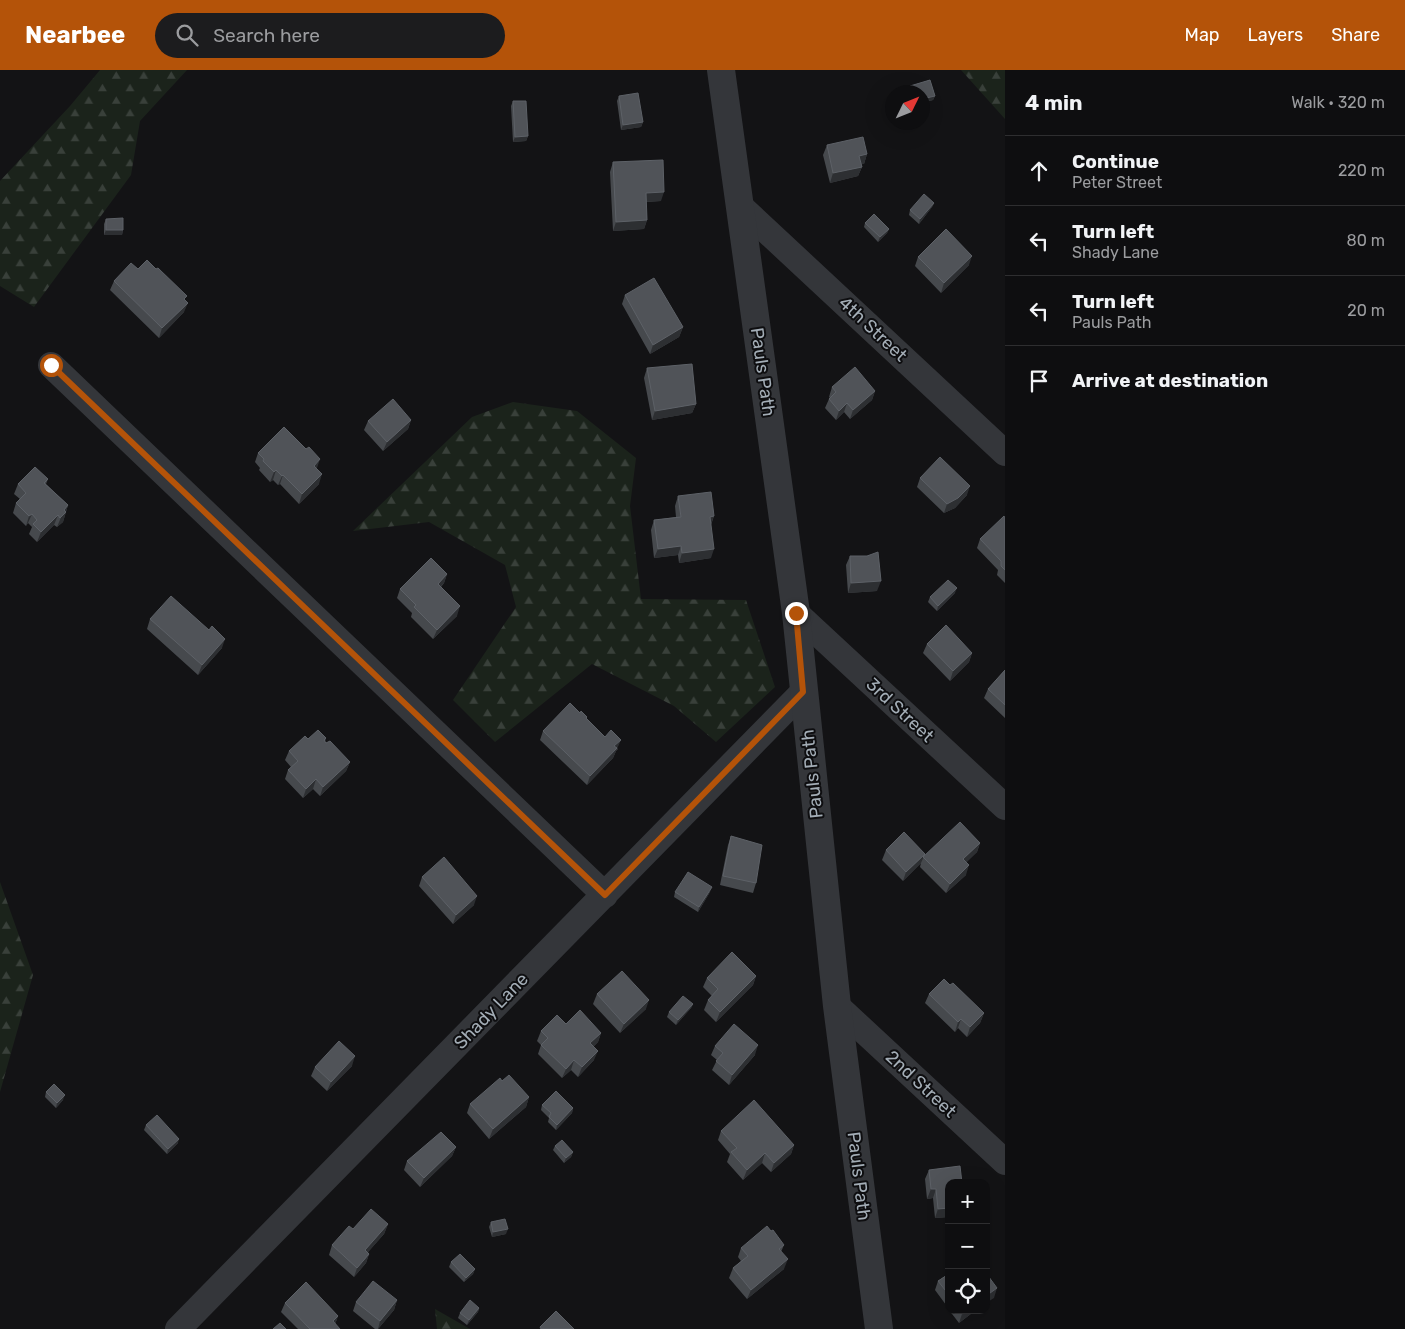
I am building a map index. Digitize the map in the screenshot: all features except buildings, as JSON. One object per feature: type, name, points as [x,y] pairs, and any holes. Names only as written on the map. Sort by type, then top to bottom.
[{"type":"street","name":"Pauls Path","points":[[722,70],[796,613],[837,1006],[879,1329]]},
{"type":"street","name":"4th Street","points":[[740,206],[1005,453]]},
{"type":"street","points":[[51,365],[605,895]]},
{"type":"street","name":"3rd Street","points":[[796,613],[1005,807]]},
{"type":"street","name":"Shady Lane","points":[[178,1329],[803,692]]},
{"type":"street","name":"2nd Street","points":[[837,1006],[1005,1162]]},
{"type":"green space","points":[[100,70],[187,70],[140,121],[131,175],[34,307],[0,286],[0,181],[70,106]]},
{"type":"green space","points":[[961,70],[1005,70],[1005,119]]},
{"type":"green space","points":[[513,402],[577,411],[636,458],[630,506],[641,599],[746,600],[775,687],[716,742],[674,706],[592,664],[495,742],[453,700],[516,607],[505,565],[429,522],[353,531],[472,417]]},
{"type":"green space","points":[[0,882],[33,975],[0,1092]]},
{"type":"green space","points":[[435,1309],[470,1329],[437,1329]]},
{"type":"route","points":[[51,365],[605,895],[803,692],[796,613]]}]
